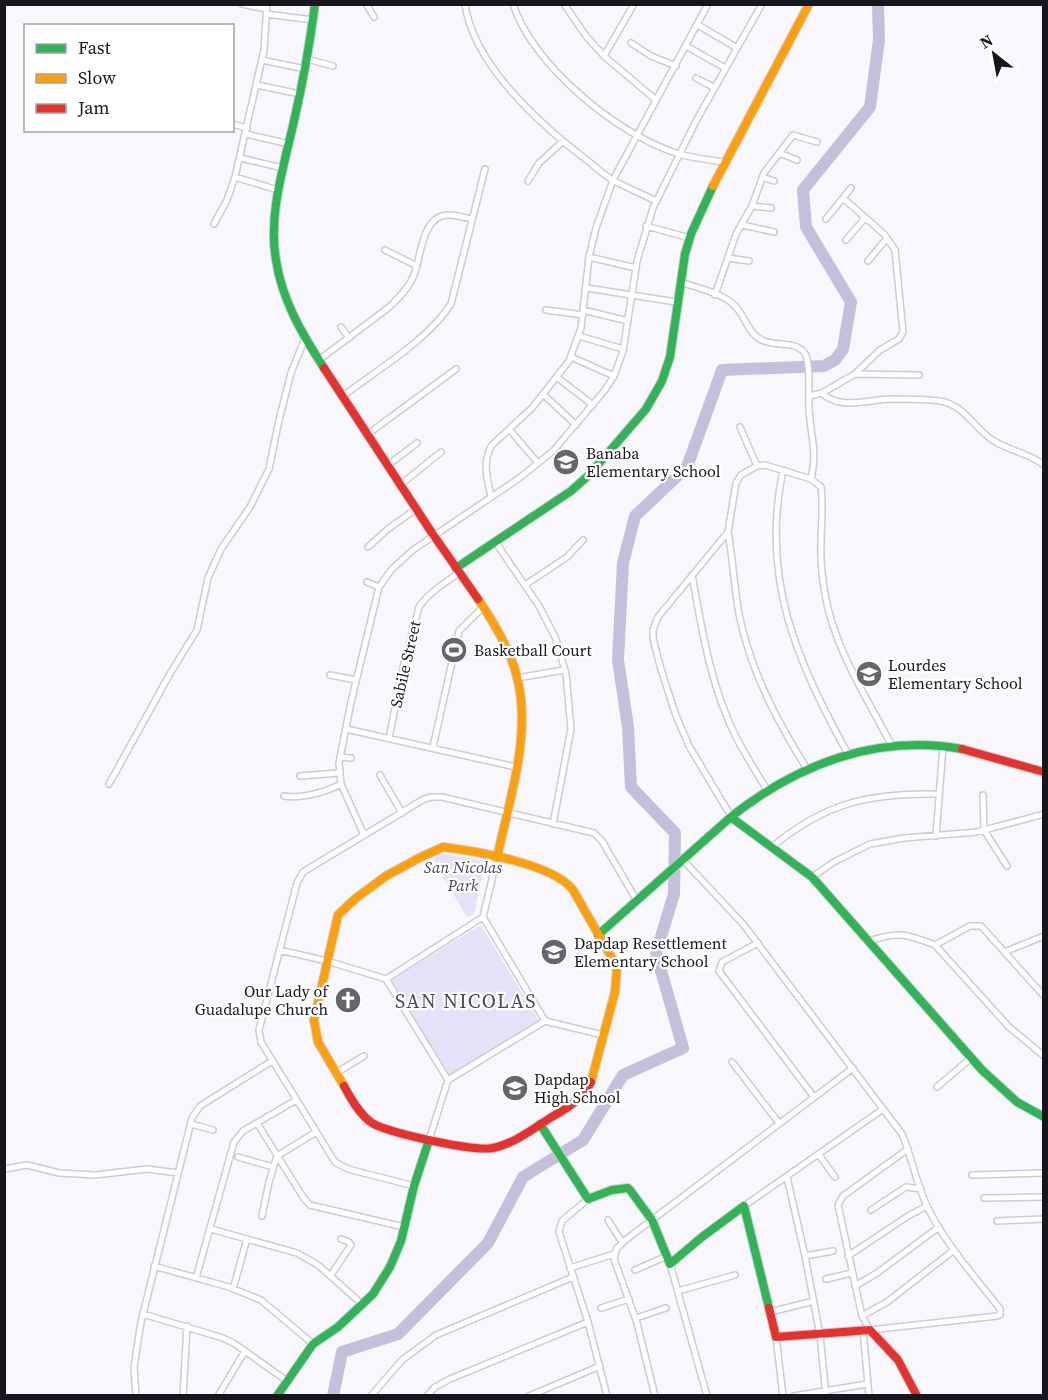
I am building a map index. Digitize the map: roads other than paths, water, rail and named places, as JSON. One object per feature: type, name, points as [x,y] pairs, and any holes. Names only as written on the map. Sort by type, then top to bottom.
[{"type":"street","points":[[242,4],[313,20]]},
{"type":"street","points":[[315,4],[307,59],[278,190],[274,235],[278,270],[287,303],[304,338],[433,536],[483,607],[508,651],[521,700],[521,726],[516,767],[483,917],[386,979]]},
{"type":"street","points":[[366,4],[374,17]]},
{"type":"street","points":[[465,4],[471,30],[484,55],[524,104],[562,142],[613,180],[656,201]]},
{"type":"street","points":[[513,4],[524,30],[558,76],[610,118],[637,136],[679,154],[724,162]]},
{"type":"street","points":[[564,4],[586,36],[604,56],[656,100]]},
{"type":"street","points":[[604,56],[634,4]]},
{"type":"street","points":[[491,496],[486,475],[486,457],[492,445],[558,378],[571,357],[579,336],[589,257],[596,228],[613,180],[708,4]]},
{"type":"street","points":[[364,835],[341,784],[339,773],[340,757],[356,680],[379,587],[392,569],[433,536],[553,451],[593,405],[614,376],[623,349],[631,294],[646,226],[679,154],[762,4]]},
{"type":"street","points":[[458,570],[571,491],[589,474],[646,409],[662,381],[670,357],[676,303],[690,238],[724,162],[809,4]]},
{"type":"street","points":[[214,224],[236,177],[262,60],[267,9]]},
{"type":"street","points":[[698,25],[737,48]]},
{"type":"street","points":[[631,43],[651,56],[675,66]]},
{"type":"street","points":[[686,46],[725,68]]},
{"type":"street","points":[[307,59],[333,66]]},
{"type":"street","points":[[262,60],[305,69]]},
{"type":"street","points":[[696,78],[715,88]]},
{"type":"street","points":[[257,84],[300,94]]},
{"type":"street","points":[[234,125],[289,144]]},
{"type":"street","points":[[715,295],[736,234],[752,206],[762,177],[793,135],[817,142]]},
{"type":"street","points":[[528,181],[539,163],[562,142]]},
{"type":"street","points":[[779,153],[797,160]]},
{"type":"street","points":[[240,158],[283,168]]},
{"type":"street","points":[[343,396],[420,338],[444,315],[451,304],[484,169]]},
{"type":"street","points":[[236,177],[278,190]]},
{"type":"street","points":[[762,177],[774,181]]},
{"type":"street","points":[[826,219],[851,188]]},
{"type":"street","points":[[809,396],[822,393],[855,374],[880,350],[899,339],[903,332],[895,250],[887,238],[844,199]]},
{"type":"street","points":[[752,206],[771,208]]},
{"type":"street","points":[[319,360],[397,300],[413,278],[428,228],[435,219],[448,215],[472,219]]},
{"type":"street","points":[[846,240],[865,218]]},
{"type":"street","points":[[743,225],[774,232]]},
{"type":"street","points":[[646,226],[690,238]]},
{"type":"street","points":[[868,261],[887,238]]},
{"type":"street","points":[[385,250],[417,266]]},
{"type":"street","points":[[589,257],[636,268]]},
{"type":"street","points":[[728,258],[749,261]]},
{"type":"street","points":[[680,282],[715,295],[735,306],[757,337],[767,342],[797,346],[804,351],[808,360],[809,409],[815,451],[812,479]]},
{"type":"street","points":[[586,288],[676,303]]},
{"type":"street","points":[[546,310],[583,312],[628,321]]},
{"type":"street","points":[[341,327],[349,338]]},
{"type":"street","points":[[579,336],[623,349]]},
{"type":"street","points":[[109,784],[197,630],[208,578],[221,549],[250,507],[269,469],[296,355],[304,338]]},
{"type":"street","points":[[571,357],[614,376]]},
{"type":"street","points":[[368,434],[456,369]]},
{"type":"street","points":[[855,374],[919,375]]},
{"type":"street","points":[[558,378],[593,405]]},
{"type":"street","points":[[822,393],[826,397],[850,403],[888,399],[949,403],[962,411],[992,440],[1028,455],[1044,465]]},
{"type":"street","points":[[543,395],[576,425]]},
{"type":"street","points":[[740,427],[756,466]]},
{"type":"street","points":[[509,429],[538,463]]},
{"type":"street","points":[[388,465],[417,444]]},
{"type":"street","points":[[400,485],[441,452]]},
{"type":"street","points":[[807,769],[780,726],[746,642],[740,615],[728,532],[736,483],[741,475],[756,466],[765,465],[812,479],[821,487],[823,509],[821,556],[826,596],[834,626],[854,674],[892,746]]},
{"type":"street","points":[[783,470],[776,535],[777,559],[787,618],[799,657],[818,699],[848,754]]},
{"type":"street","points":[[368,546],[416,509]]},
{"type":"street","points":[[728,532],[658,617],[653,630],[653,638],[667,687],[686,738],[732,818],[812,877],[971,1058],[1004,1092],[1044,1117]]},
{"type":"street","points":[[525,585],[567,557],[583,540]]},
{"type":"street","points":[[496,543],[539,606],[556,639],[564,670],[571,729],[553,824]]},
{"type":"street","name":"Sabile Street","points":[[389,738],[403,668],[420,607],[424,599],[458,570]]},
{"type":"street","points":[[692,575],[704,645],[714,680],[736,738],[767,790]]},
{"type":"street","points":[[367,582],[379,587]]},
{"type":"street","points":[[433,747],[459,631],[483,607]]},
{"type":"street","points":[[517,678],[564,670]]},
{"type":"street","points":[[330,675],[356,680]]},
{"type":"street","points":[[346,729],[516,767]]},
{"type":"street","points":[[598,935],[767,790],[807,769],[848,754],[892,746],[933,745],[970,752],[1044,772]]},
{"type":"street","points":[[936,836],[943,747]]},
{"type":"street","points":[[340,757],[351,758]]},
{"type":"street","points":[[300,776],[339,773]]},
{"type":"street","points":[[380,775],[402,813]]},
{"type":"street","points":[[284,796],[323,792],[341,784]]},
{"type":"street","points":[[772,847],[789,832],[842,805],[865,798],[905,794],[939,794]]},
{"type":"street","points":[[983,795],[984,830],[1007,866]]},
{"type":"street","points":[[414,1186],[341,1166],[331,1156],[261,1042],[259,1030],[300,877],[309,867],[402,813],[432,797],[442,797],[597,835],[637,901]]},
{"type":"street","points":[[812,877],[834,862],[870,844],[904,838],[984,830],[1044,814]]},
{"type":"street","points":[[443,847],[497,858],[552,873],[567,882],[614,960],[617,974],[591,1083],[578,1100],[500,1147],[489,1149],[429,1140],[372,1123],[356,1105],[336,1073],[316,1039],[312,1025],[338,915],[352,899],[421,856],[443,847]]},
{"type":"street","points":[[681,863],[743,924],[902,1134],[927,1206],[954,1250],[1000,1309],[1000,1315],[991,1318],[776,1338]]},
{"type":"street","points":[[483,917],[545,1021]]},
{"type":"street","points":[[935,945],[976,925],[984,928],[1044,996]]},
{"type":"street","points":[[869,941],[891,934],[899,934],[935,945],[1009,1028],[1044,1056]]},
{"type":"street","points":[[1004,952],[1044,936]]},
{"type":"street","points":[[758,943],[722,962],[719,971],[814,1097]]},
{"type":"street","points":[[279,950],[327,961],[386,979],[448,1080]]},
{"type":"street","points":[[1035,986],[1044,982]]},
{"type":"street","points":[[277,1395],[313,1344],[338,1327],[373,1294],[390,1267],[448,1080],[545,1021],[603,1035]]},
{"type":"street","points":[[336,1073],[364,1056]]},
{"type":"street","points":[[938,1087],[971,1058]]},
{"type":"street","points":[[136,1395],[135,1360],[143,1314],[195,1111],[272,1061]]},
{"type":"street","points":[[732,1062],[779,1123]]},
{"type":"street","points":[[570,1268],[614,1254],[622,1242],[853,1068]]},
{"type":"street","points":[[196,1278],[234,1142],[243,1131],[296,1100]]},
{"type":"street","points":[[635,1270],[669,1260],[883,1109]]},
{"type":"street","points":[[257,1123],[303,1197],[310,1204],[404,1227]]},
{"type":"street","points":[[191,1124],[213,1130]]},
{"type":"street","points":[[540,1124],[588,1199]]},
{"type":"street","points":[[262,1216],[277,1156],[316,1132]]},
{"type":"street","points":[[869,1395],[866,1330],[838,1205],[843,1196],[908,1149]]},
{"type":"street","points":[[819,1155],[835,1178]]},
{"type":"street","points":[[238,1157],[273,1167]]},
{"type":"street","points":[[4,1169],[27,1165],[59,1173],[79,1175],[147,1169],[178,1173]]},
{"type":"street","points":[[972,1175],[1044,1173]]},
{"type":"street","points":[[787,1177],[814,1301],[826,1393]]},
{"type":"street","points":[[871,1210],[906,1187],[921,1189]]},
{"type":"street","points":[[607,1395],[588,1322],[559,1232],[567,1215],[588,1199],[612,1190],[628,1188],[652,1220],[669,1260],[707,1395]]},
{"type":"street","points":[[984,1198],[1044,1197]]},
{"type":"street","points":[[744,1206],[776,1338],[783,1395]]},
{"type":"street","points":[[848,1256],[927,1206]]},
{"type":"street","points":[[997,1221],[1044,1219]]},
{"type":"street","points":[[608,1221],[622,1242]]},
{"type":"street","points":[[855,1286],[877,1273],[939,1227]]},
{"type":"street","points":[[211,1229],[297,1253],[331,1275],[362,1304]]},
{"type":"street","points":[[233,1289],[247,1239]]},
{"type":"street","points":[[331,1275],[351,1245],[341,1239]]},
{"type":"street","points":[[862,1316],[887,1302],[954,1250]]},
{"type":"street","points":[[805,1256],[833,1251]]},
{"type":"street","points":[[614,1254],[636,1318],[655,1395]]},
{"type":"street","points":[[154,1266],[233,1289],[261,1300],[313,1344]]},
{"type":"street","points":[[826,1279],[852,1273]]},
{"type":"street","points":[[678,1291],[735,1275]]},
{"type":"street","points":[[372,1395],[402,1360],[436,1335],[573,1277]]},
{"type":"street","points":[[601,1308],[629,1299]]},
{"type":"street","points":[[770,1312],[814,1301]]},
{"type":"street","points":[[636,1318],[666,1308]]},
{"type":"street","points":[[143,1314],[223,1338],[286,1381]]},
{"type":"street","points":[[427,1395],[450,1378],[588,1322]]},
{"type":"street","points":[[183,1395],[187,1326]]},
{"type":"street","points":[[866,1330],[905,1368],[917,1395]]},
{"type":"street","points":[[218,1395],[245,1351]]},
{"type":"street","points":[[529,1395],[600,1366]]},
{"type":"street","points":[[794,1395],[826,1393],[867,1384]]},
{"type":"waterway","points":[[333,1396],[342,1352],[398,1334],[488,1243],[523,1177],[583,1140],[623,1075],[683,1048],[656,953],[674,894],[675,833],[631,787],[628,727],[618,660],[623,563],[635,516],[687,467],[722,370],[824,366],[835,360],[843,349],[851,302],[806,227],[803,190],[870,107],[879,40],[878,4]]},
{"type":"place","name":"Banaba Elementary School","points":[[566,462]]},
{"type":"place","name":"Basketball Court","points":[[454,650]]},
{"type":"place","name":"Lourdes Elementary School","points":[[869,674]]},
{"type":"place","name":"Dapdap Resettlement Elementary School","points":[[554,952]]},
{"type":"place","name":"Our Lady of Guadalupe Church","points":[[348,1000]]},
{"type":"place","name":"Dapdap High School","points":[[515,1088]]},
{"type":"district","name":"SAN NICOLAS","points":[[466,1001]]},
{"type":"park label","name":"San Nicolas Park","points":[[463,876]]}]
